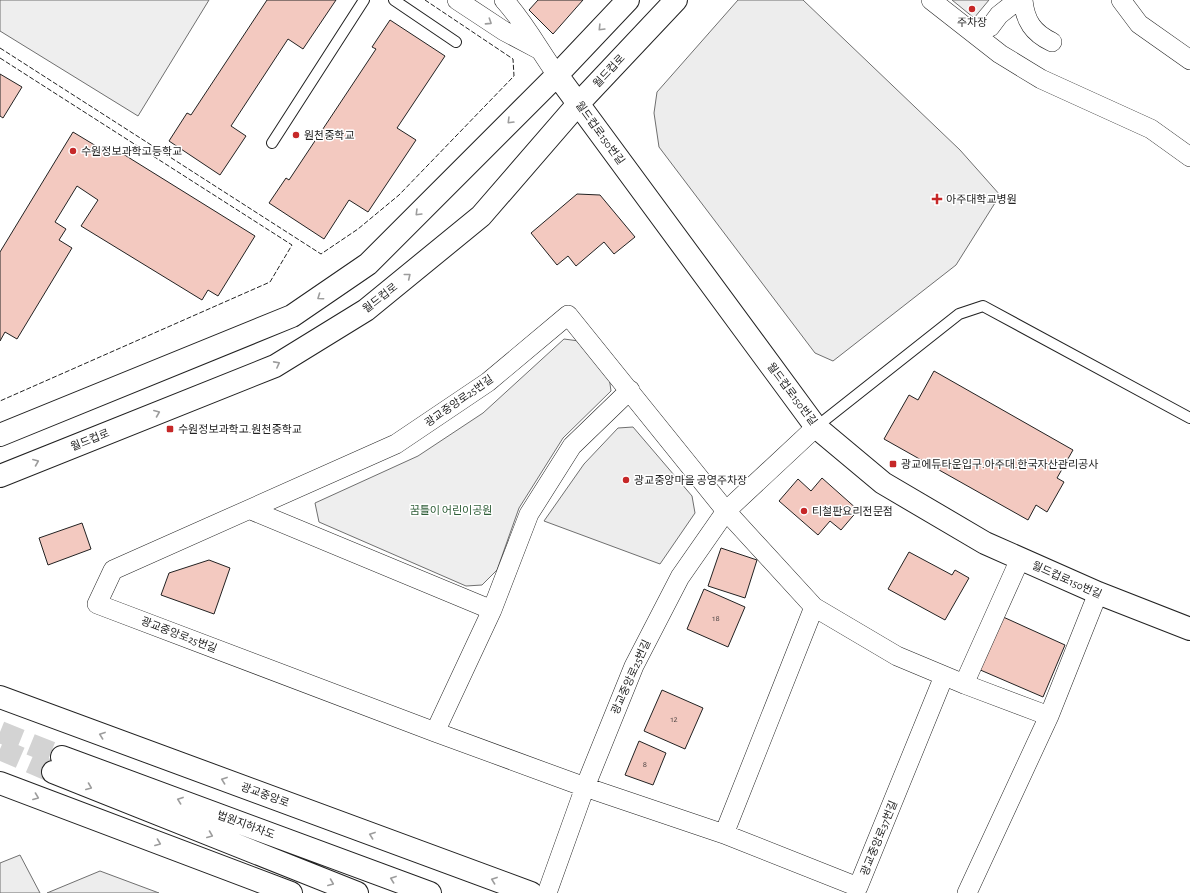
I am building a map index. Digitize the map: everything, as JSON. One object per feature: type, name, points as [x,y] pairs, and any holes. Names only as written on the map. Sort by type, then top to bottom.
[{"type":"street","points":[[457,0],[504,31],[538,49]]},
{"type":"street","points":[[504,0],[521,18],[538,49],[557,75]]},
{"type":"street","points":[[0,435],[292,316],[368,264],[557,75],[628,0]]},
{"type":"street","name":"월드컵로","points":[[0,476],[275,366],[366,310],[481,216],[578,104],[676,0]]},
{"type":"street","points":[[931,0],[1000,54],[1041,78],[1151,129],[1190,157]]},
{"type":"street","points":[[975,34],[990,27],[999,15],[1018,0]]},
{"type":"street","points":[[1023,0],[1024,11],[1031,26],[1040,37],[1052,42]]},
{"type":"street","points":[[1121,0],[1139,24],[1190,60]]},
{"type":"street","name":"월드컵로150번길","points":[[557,75],[816,427],[883,483],[985,543],[1098,594],[1190,629]]},
{"type":"street","name":"광교중앙로25번길","points":[[585,787],[97,604],[113,570],[251,510],[396,444],[488,382],[568,315],[726,511]]},
{"type":"street","points":[[436,732],[492,610],[529,514],[572,446],[630,390]]},
{"type":"street","name":"광교중앙로25번길","points":[[547,893],[585,787],[634,666],[680,577],[726,511],[816,427]]},
{"type":"street","points":[[251,510],[492,610]]},
{"type":"street","points":[[726,511],[814,607],[897,656],[964,684],[1049,716]]},
{"type":"street","points":[[964,684],[1020,559]]},
{"type":"street","points":[[967,893],[1049,716],[1098,594]]},
{"type":"street","points":[[724,834],[814,607]]},
{"type":"street","name":"광교중앙로37번길","points":[[585,787],[724,834],[858,887],[944,676]]},
{"type":"street","name":"광교중앙로","points":[[0,697],[531,893]]},
{"type":"street","name":"법원지하차도","points":[[357,893],[57,764],[430,893]]},
{"type":"street","points":[[0,783],[291,893]]},
{"type":"lane","points":[[272,142],[364,0]]},
{"type":"lane","points":[[394,0],[456,42]]},
{"type":"lane","points":[[816,427],[959,314],[983,306],[1190,418]]},
{"type":"green space","points":[[0,0],[209,0],[138,116],[0,31]]},
{"type":"green space","name":"꿈틀이 어린이공원","points":[[564,339],[579,341],[609,377],[611,391],[563,438],[519,508],[497,570],[482,585],[466,586],[319,522],[315,503],[418,456],[483,413]]},
{"type":"shaded area","points":[[738,0],[803,0],[960,150],[1000,195],[956,265],[833,361],[815,353],[659,147],[654,113],[657,92]]},
{"type":"shaded area","name":"주차장","points":[[952,0],[989,0],[974,18]]},
{"type":"shaded area","name":"광교중앙마을 공영주차장","points":[[633,427],[692,496],[695,513],[660,564],[544,521],[584,464],[618,428]]},
{"type":"shaded area","points":[[20,855],[40,893],[0,893],[0,863]]},
{"type":"shaded area","points":[[100,871],[159,893],[47,893]]},
{"type":"building","points":[[267,0],[336,0],[303,49],[288,39],[231,126],[246,136],[220,175],[169,141],[187,113],[191,115]]},
{"type":"building","points":[[538,0],[583,0],[553,34],[529,10]]},
{"type":"building","points":[[390,20],[445,56],[397,128],[416,140],[368,212],[349,200],[324,239],[269,203],[286,178],[289,180],[376,49],[372,47]]},
{"type":"building","points":[[0,74],[22,87],[3,118],[0,116]]},
{"type":"building","points":[[73,132],[111,155],[115,149],[255,236],[218,296],[208,290],[202,300],[81,226],[98,200],[77,186],[55,222],[66,229],[59,240],[72,248],[17,339],[5,332],[0,341],[0,252]]},
{"type":"building","points":[[577,194],[600,195],[635,237],[614,254],[604,242],[576,266],[568,256],[557,265],[531,233]]},
{"type":"building","points":[[934,371],[1073,450],[1057,478],[1064,482],[1047,512],[1036,505],[1028,520],[884,439],[909,395],[918,400]]},
{"type":"building","points":[[822,478],[858,510],[841,530],[830,521],[818,535],[779,501],[798,479],[811,491]]},
{"type":"building","points":[[82,523],[91,549],[48,565],[39,538]]},
{"type":"building","points":[[721,548],[757,560],[745,598],[708,586]]},
{"type":"building","points":[[909,552],[952,575],[955,570],[969,578],[945,620],[888,589]]},
{"type":"building","points":[[209,560],[230,568],[214,614],[161,595],[169,573]]},
{"type":"building","points":[[704,589],[745,607],[728,647],[687,629]]},
{"type":"building","points":[[1001,616],[1065,645],[1043,697],[978,669]]},
{"type":"building","points":[[662,690],[703,708],[685,749],[644,731]]},
{"type":"building","points":[[639,741],[666,753],[653,785],[625,775]]},
{"type":"tunnel","points":[[0,732],[62,757]]},
{"type":"tunnel","points":[[0,749],[53,772]]},
{"type":"fence","points":[[0,48],[321,254],[358,229],[399,195],[514,76],[513,59],[425,0]]},
{"type":"fence","points":[[0,58],[292,245],[270,282],[0,401]]},
{"type":"place","name":"주차장","points":[[972,9]]},
{"type":"place","name":"원천중학교","points":[[296,135]]},
{"type":"place","name":"수원정보과학고등학교","points":[[73,151]]},
{"type":"place","name":"아주대학교병원","points":[[937,199]]},
{"type":"place","name":"수원정보과학고.원천중학교","points":[[170,429]]},
{"type":"place","name":"광교에듀타운입구.아주대.한국자산관리공사","points":[[893,464]]},
{"type":"place","name":"광교중앙마을 공영주차장","points":[[626,480]]},
{"type":"place","name":"티철판요리전문점","points":[[804,511]]}]
